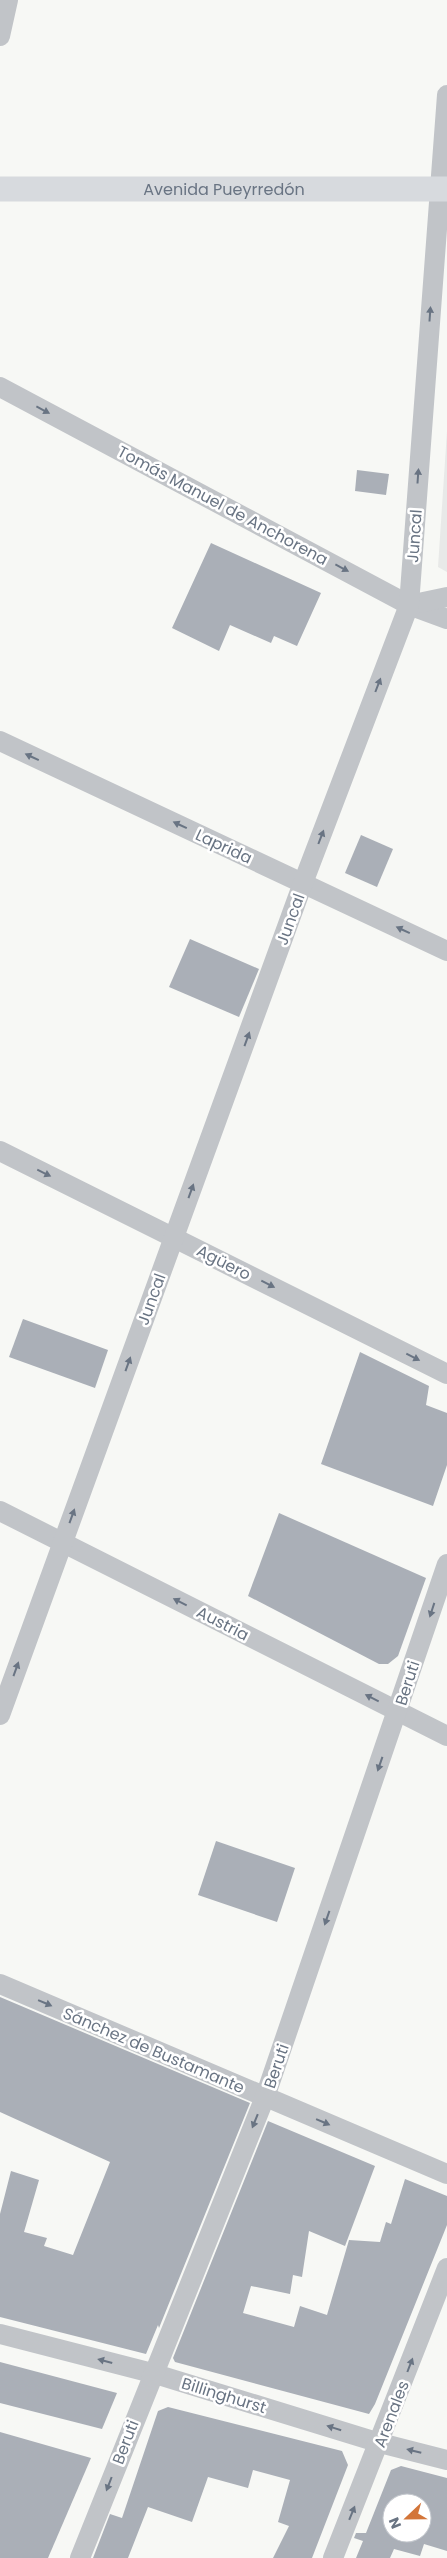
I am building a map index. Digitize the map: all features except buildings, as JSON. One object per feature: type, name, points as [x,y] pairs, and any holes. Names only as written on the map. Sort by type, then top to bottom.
[{"type":"main road","name":"Avenida Pueyrredón","points":[[0,189],[443,189]]},
{"type":"street","points":[[0,36],[8,0]]},
{"type":"street","name":"Juncal","points":[[0,1715],[303,883],[409,605],[443,189],[447,95]]},
{"type":"street","name":"Tomás Manuel de Anchorena","points":[[0,387],[409,605],[447,619]]},
{"type":"street","points":[[409,605],[447,597]]},
{"type":"street","name":"Laprida","points":[[0,742],[447,951]]},
{"type":"street","name":"Agüero","points":[[0,1151],[447,1374]]},
{"type":"street","name":"Austria","points":[[0,1511],[447,1736]]},
{"type":"street","name":"Beruti","points":[[80,2558],[152,2373],[265,2097],[447,1564]]},
{"type":"street","name":"Sánchez de Bustamante","points":[[0,1984],[447,2174]]},
{"type":"street","name":"Arenales","points":[[333,2558],[380,2443],[447,2268]]},
{"type":"street","name":"Billinghurst","points":[[0,2334],[152,2373],[380,2443],[447,2460]]},
{"type":"shaded area","points":[[447,431],[447,572],[438,567]]}]
